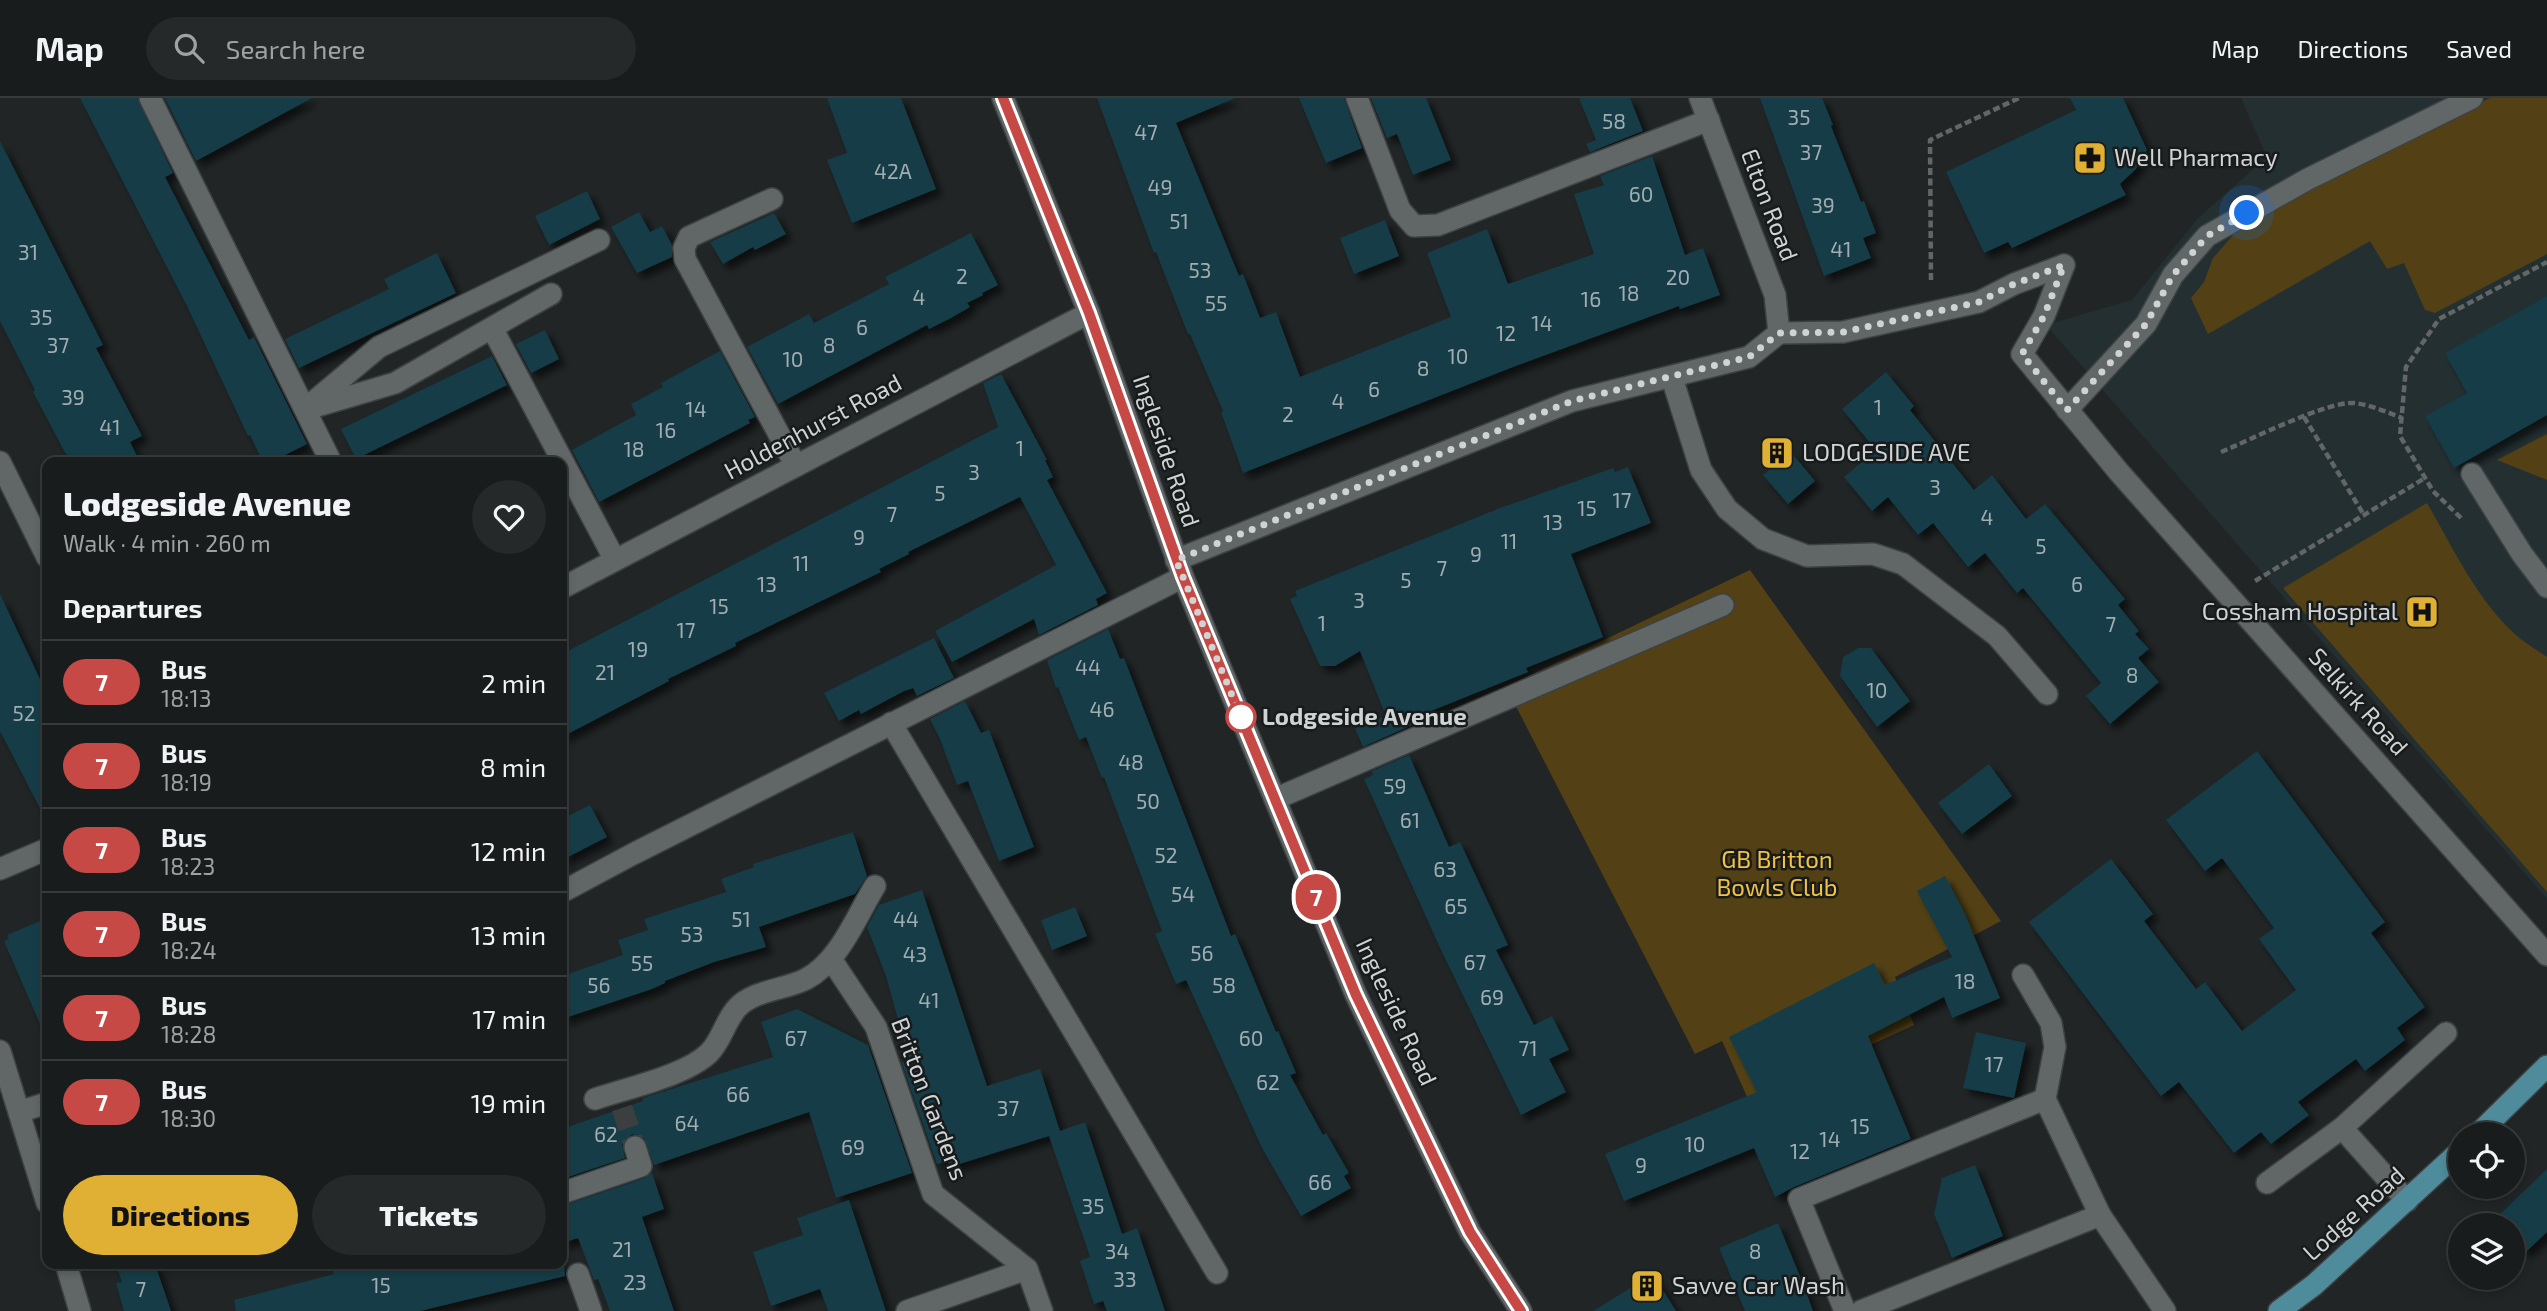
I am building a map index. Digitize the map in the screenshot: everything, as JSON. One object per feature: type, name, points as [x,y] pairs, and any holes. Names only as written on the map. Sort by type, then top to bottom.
[{"type":"main road","points":[[2490,1122],[2547,1066]]},
{"type":"main road","name":"Lodge Road","points":[[2279,1311],[2314,1285],[2448,1162]]},
{"type":"street","points":[[150,98],[329,457]]},
{"type":"street","name":"Ingleside Road","points":[[1003,98],[1089,313],[1179,568],[1356,995],[1470,1232],[1521,1311]]},
{"type":"street","points":[[1357,98],[1400,210],[1414,226],[1438,225],[1709,120]]},
{"type":"street","name":"Elton Road","points":[[1700,98],[1775,295],[1779,333]]},
{"type":"street","points":[[2067,410],[2146,324],[2173,275],[2207,236],[2308,179],[2472,98]]},
{"type":"street","points":[[772,199],[689,237],[684,247],[685,259],[796,466]]},
{"type":"street","points":[[305,409],[379,347],[599,240]]},
{"type":"street","name":"Selkirk Road","points":[[1931,312],[1979,302],[2014,284],[2064,265],[2044,316],[2022,354],[2229,597],[2547,955]]},
{"type":"street","points":[[305,409],[394,383],[551,294]]},
{"type":"street","points":[[567,889],[891,723],[1179,568],[1572,401],[1749,357],[1779,333],[1843,332],[1931,312]]},
{"type":"street","name":"Holdenhurst Road","points":[[567,585],[1089,313]]},
{"type":"street","points":[[417,328],[435,361]]},
{"type":"street","points":[[492,328],[560,457]]},
{"type":"street","points":[[1672,378],[1701,470],[1727,509],[1763,539],[1807,556],[1872,555],[1903,564],[1997,636],[2047,694]]},
{"type":"street","points":[[0,462],[42,547]]},
{"type":"street","points":[[567,469],[615,560]]},
{"type":"street","points":[[2472,474],[2522,554],[2547,587]]},
{"type":"street","points":[[1275,799],[1723,605]]},
{"type":"street","points":[[891,723],[1217,1273]]},
{"type":"street","points":[[0,869],[42,851]]},
{"type":"street","points":[[596,1099],[619,1100],[690,1066],[717,1043],[738,1007],[754,997],[807,979],[831,959],[875,886]]},
{"type":"street","name":"Britton Gardens","points":[[831,959],[876,1027],[933,1194],[1027,1269]]},
{"type":"street","points":[[2023,975],[2051,1023],[2055,1047],[2045,1099],[2100,1214],[2165,1311]]},
{"type":"street","points":[[2267,1183],[2342,1128],[2446,1033]]},
{"type":"street","points":[[0,1051],[42,1187]]},
{"type":"street","points":[[1845,1311],[1799,1199],[2045,1099]]},
{"type":"street","points":[[19,1112],[42,1105]]},
{"type":"street","points":[[2342,1128],[2407,1201]]},
{"type":"street","points":[[567,1191],[641,1166],[635,1147]]},
{"type":"street","points":[[1861,1311],[2100,1214]]},
{"type":"street","points":[[67,1269],[80,1311]]},
{"type":"street","points":[[907,1311],[1027,1269],[1042,1311]]},
{"type":"street","points":[[578,1274],[591,1311]]},
{"type":"path","points":[[1931,312],[1930,140],[2020,98]]},
{"type":"path","points":[[2468,525],[2433,491],[2400,436],[2406,367],[2439,318],[2547,262]]},
{"type":"path","points":[[2221,452],[2332,406],[2353,403],[2377,408],[2402,418]]},
{"type":"path","points":[[2304,418],[2364,515]]},
{"type":"path","points":[[2229,597],[2424,478]]},
{"type":"shaded area","name":"Cossham Hospital","points":[[2241,98],[2547,98],[2547,899],[2046,325],[2132,300],[2197,219],[2267,157]]},
{"type":"green space","points":[[2490,98],[2547,98],[2547,254],[2435,313],[2425,310],[2404,263],[2387,269],[2370,241],[2208,334],[2191,298],[2204,282],[2213,258],[2241,226]]},
{"type":"green space","points":[[2547,434],[2547,480],[2497,460]]},
{"type":"green space","points":[[2427,503],[2489,606],[2516,635],[2547,657],[2547,892],[2283,588]]},
{"type":"green space","name":"GB Britton Bowls Club","points":[[1750,570],[2001,921],[1895,977],[1914,1025],[1749,1101],[1722,1041],[1695,1054],[1506,687]]},
{"type":"building","points":[[80,98],[137,98],[173,173],[165,177],[249,340],[254,337],[307,444],[281,457],[261,457],[250,435],[248,436],[187,306]]},
{"type":"building","points":[[165,98],[312,98],[196,161]]},
{"type":"building","points":[[827,98],[901,98],[936,189],[852,223],[827,160],[847,153]]},
{"type":"building","points":[[1097,98],[1235,98],[1176,123],[1239,276],[1243,274],[1260,318],[1276,312],[1300,377],[1451,317],[1427,253],[1487,229],[1508,284],[1594,254],[1574,194],[1604,185],[1600,176],[1652,156],[1685,255],[1703,248],[1720,295],[1680,309],[1679,306],[1513,367],[1243,473],[1221,412],[1223,411],[1188,334],[1156,252],[1154,253]]},
{"type":"building","points":[[1299,98],[1344,98],[1362,148],[1326,163]]},
{"type":"building","points":[[1371,98],[1426,98],[1451,160],[1413,175],[1397,134],[1387,138]]},
{"type":"building","points":[[1579,98],[1630,98],[1643,131],[1590,152],[1586,144],[1596,140]]},
{"type":"building","points":[[1760,98],[1822,98],[1861,202],[1864,201],[1876,233],[1863,238],[1871,258],[1824,276]]},
{"type":"building","points":[[2070,98],[2123,98],[2147,150],[2136,169],[2120,184],[2126,195],[2012,248],[2008,242],[1984,253],[1946,172],[2076,110]]},
{"type":"building","points":[[0,141],[103,345],[96,348],[142,436],[130,442],[138,457],[67,457],[0,321]]},
{"type":"building","points":[[587,191],[600,219],[549,245],[535,216]]},
{"type":"building","points":[[639,212],[650,232],[662,226],[672,245],[672,257],[637,273],[611,227]]},
{"type":"building","points":[[774,213],[786,234],[755,250],[753,247],[723,264],[710,242]]},
{"type":"building","points":[[1385,220],[1399,256],[1354,274],[1340,238]]},
{"type":"building","points":[[971,233],[998,285],[967,303],[970,307],[951,318],[929,329],[927,325],[778,404],[747,347],[809,314],[814,323],[889,284],[885,277]]},
{"type":"building","points":[[437,253],[456,293],[299,368],[285,339],[389,289],[384,279]]},
{"type":"building","points":[[2547,296],[2547,415],[2454,468],[2425,416],[2467,393],[2445,353]]},
{"type":"building","points":[[545,330],[559,359],[531,373],[516,344]]},
{"type":"building","points":[[720,351],[755,417],[748,420],[750,423],[599,502],[572,450],[636,415],[631,404],[663,387],[661,383]]},
{"type":"building","points":[[492,356],[507,385],[360,457],[355,457],[341,429]]},
{"type":"building","points":[[1886,372],[1914,406],[1910,410],[1974,490],[1992,475],[2026,519],[2045,504],[2125,599],[2118,605],[2139,631],[2135,634],[2149,649],[2138,658],[2159,682],[2110,724],[2086,696],[2101,683],[2023,588],[2017,593],[1985,553],[1968,567],[1933,523],[1918,535],[1888,497],[1872,511],[1844,477],[1876,450],[1842,409]]},
{"type":"building","points":[[1001,374],[1047,460],[1053,477],[1047,480],[1107,593],[1096,599],[1098,605],[1039,635],[1034,619],[952,662],[935,631],[1056,565],[1020,497],[908,552],[909,554],[879,569],[881,572],[735,643],[736,646],[668,679],[669,681],[567,734],[567,651],[998,427],[983,383]]},
{"type":"building","points":[[1791,452],[1815,481],[1788,504],[1763,475]]},
{"type":"building","points":[[1628,467],[1651,523],[1571,554],[1603,637],[1526,668],[1528,672],[1426,713],[1428,718],[1363,747],[1355,728],[1386,716],[1360,651],[1335,666],[1320,666],[1290,599],[1297,596],[1295,591],[1500,508],[1613,468],[1615,472]]},
{"type":"building","points":[[0,594],[42,683],[42,812],[0,731]]},
{"type":"building","points":[[1108,629],[1120,659],[1124,658],[1231,936],[1235,934],[1296,1073],[1290,1075],[1323,1135],[1326,1133],[1349,1173],[1344,1176],[1351,1188],[1301,1216],[1262,1148],[1186,980],[1176,984],[1155,934],[1162,931],[1104,777],[1102,778],[1086,737],[1079,740],[1058,687],[1056,688],[1047,660]]},
{"type":"building","points":[[934,638],[954,678],[917,696],[913,688],[904,691],[861,714],[859,710],[839,721],[824,693]]},
{"type":"building","points":[[1858,648],[1871,648],[1910,701],[1877,727],[1840,676],[1843,657]]},
{"type":"building","points":[[965,701],[981,733],[989,730],[1034,847],[999,861],[968,781],[957,785],[930,719]]},
{"type":"building","points":[[2257,751],[2385,922],[2371,933],[2425,1007],[2397,1028],[2405,1040],[2365,1071],[2356,1059],[2298,1102],[2309,1115],[2271,1144],[2261,1132],[2234,1153],[2179,1082],[2161,1096],[2029,922],[2111,859],[2153,914],[2144,921],[2196,989],[2205,982],[2242,1031],[2296,990],[2259,939],[2274,928],[2222,858],[2205,871],[2166,820]]},
{"type":"building","points":[[1409,755],[1449,847],[1460,842],[1508,945],[1496,950],[1534,1025],[1552,1016],[1569,1050],[1549,1059],[1566,1092],[1521,1115],[1441,950],[1364,779],[1373,775],[1372,771]]},
{"type":"building","points":[[1989,764],[2012,796],[1962,834],[1938,803]]},
{"type":"building","points":[[590,805],[607,837],[567,857],[567,816]]},
{"type":"building","points":[[853,832],[867,876],[855,894],[759,927],[766,947],[714,962],[665,981],[652,989],[567,1017],[567,974],[623,955],[618,940],[648,930],[644,919],[726,892],[721,879],[754,867],[753,864]]},
{"type":"building","points":[[1945,876],[1964,912],[2000,998],[1952,1018],[1944,997],[1868,1036],[1911,1139],[1775,1197],[1754,1148],[1624,1201],[1605,1154],[1757,1092],[1729,1037],[1874,963],[1885,985],[1952,957],[1917,891]]},
{"type":"building","points":[[922,890],[987,1086],[1040,1069],[1060,1131],[1085,1122],[1122,1234],[1137,1228],[1165,1311],[1107,1311],[1103,1301],[1094,1304],[1080,1261],[1090,1257],[1049,1136],[950,1167],[948,1161],[937,1164],[901,1061],[911,1066],[886,976],[867,927],[879,905]]},
{"type":"building","points":[[1075,907],[1087,936],[1052,950],[1041,920]]},
{"type":"building","points":[[42,920],[42,1028],[4,941],[9,939],[7,935]]},
{"type":"building","points":[[797,1009],[868,1045],[912,1173],[836,1198],[809,1112],[654,1165],[644,1138],[632,1134],[622,1144],[625,1158],[567,1177],[567,1127],[643,1101],[643,1098],[773,1057],[761,1022]]},
{"type":"building","points":[[1976,1032],[2026,1043],[2014,1098],[1963,1088]]},
{"type":"building","points":[[1975,1165],[2003,1236],[1952,1258],[1934,1214],[1942,1178]]},
{"type":"building","points":[[2547,1169],[2547,1232],[2526,1252],[2525,1213],[2501,1213],[2516,1199],[2525,1199],[2525,1190]]},
{"type":"building","points":[[652,1173],[664,1209],[642,1217],[674,1311],[610,1311],[598,1279],[594,1280],[578,1238],[567,1241],[567,1204],[645,1178]]},
{"type":"building","points":[[849,1200],[886,1311],[828,1311],[820,1289],[771,1306],[753,1252],[803,1235],[797,1218]]},
{"type":"building","points":[[1778,1223],[1813,1311],[1745,1311],[1719,1248]]},
{"type":"building","points":[[118,1269],[157,1269],[171,1311],[124,1311],[116,1283],[122,1282]]},
{"type":"building","points":[[332,1269],[564,1269],[565,1276],[420,1311],[236,1311],[234,1300],[334,1274]]},
{"type":"building","name":"Savve Car Wash","points":[[1653,1274],[1676,1311],[1593,1311]]},
{"type":"tunnel","points":[[622,1108],[635,1147]]},
{"type":"bus line","name":"7","points":[[1003,98],[1089,313],[1183,577],[1356,995],[1470,1232],[1521,1311]]},
{"type":"place","name":"Well Pharmacy","points":[[2090,158]]},
{"type":"place","name":"LODGESIDE AVE","points":[[1777,453]]},
{"type":"place","name":"Cossham Hospital","points":[[2422,612]]},
{"type":"place","name":"Lodgeside Avenue","points":[[1241,717]]},
{"type":"place","name":"Savve Car Wash","points":[[1647,1286]]},
{"type":"route","points":[[1241,717],[1176,560],[1572,401],[1749,357],[1779,333],[1843,332],[1979,302],[2014,284],[2064,265],[2044,316],[2022,354],[2067,410],[2146,324],[2173,275],[2207,236],[2247,213]]}]
